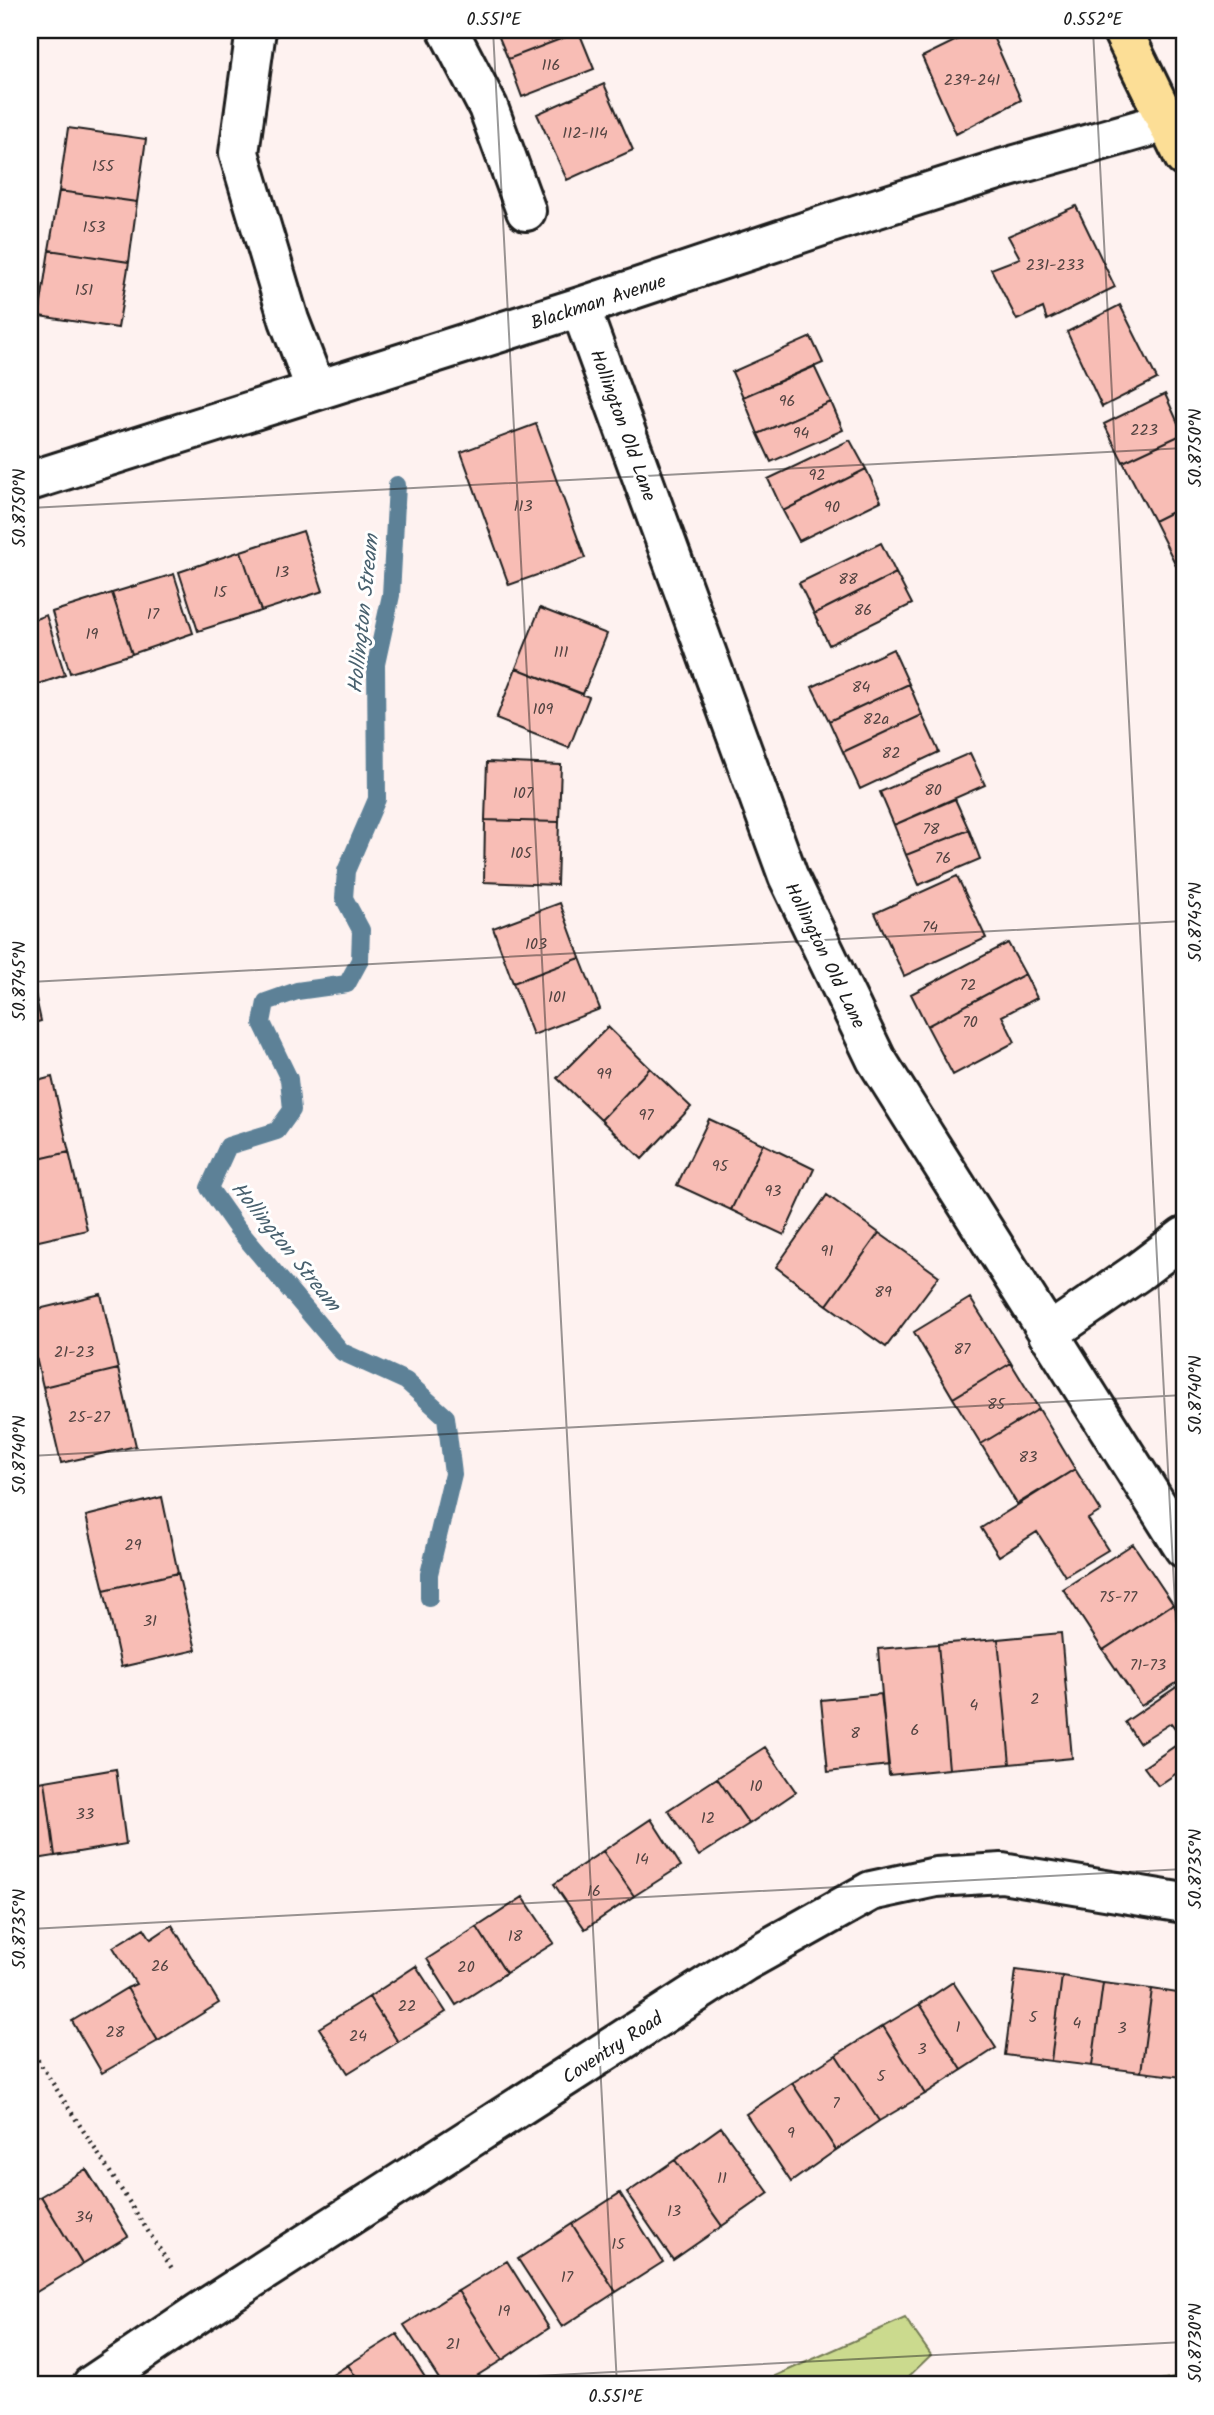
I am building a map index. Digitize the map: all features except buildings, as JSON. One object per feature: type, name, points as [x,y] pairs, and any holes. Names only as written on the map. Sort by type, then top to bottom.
[{"type":"main road","points":[[1122,30],[1175,120],[1184,157]]},
{"type":"street","points":[[256,30],[239,153],[289,320],[316,390]]},
{"type":"street","points":[[448,30],[488,107],[526,211]]},
{"type":"street","name":"Blackman Avenue","points":[[30,481],[580,307],[984,174],[1175,120]]},
{"type":"street","name":"Hollington Old Lane","points":[[580,307],[788,876],[876,1059],[1184,1548]]},
{"type":"street","points":[[1048,1334],[1184,1237]]},
{"type":"street","name":"Coventry Road","points":[[92,2385],[200,2312],[744,1962],[871,1891],[936,1877],[1002,1873],[1184,1903]]},
{"type":"path","points":[[30,2048],[200,2312]]},
{"type":"green space","points":[[905,2318],[931,2355],[900,2385],[666,2385],[668,2382],[773,2377]]},
{"type":"green space","points":[[1184,2376],[1184,2385],[1141,2385]]},
{"type":"waterway","name":"Hollington Stream","points":[[397,485],[391,595],[376,664],[377,799],[346,871],[344,898],[361,930],[360,960],[347,984],[297,991],[266,1002],[262,1023],[289,1079],[292,1110],[277,1131],[228,1146],[209,1188],[237,1228],[342,1352],[406,1381],[446,1417],[453,1474],[429,1574],[429,1598]]}]
